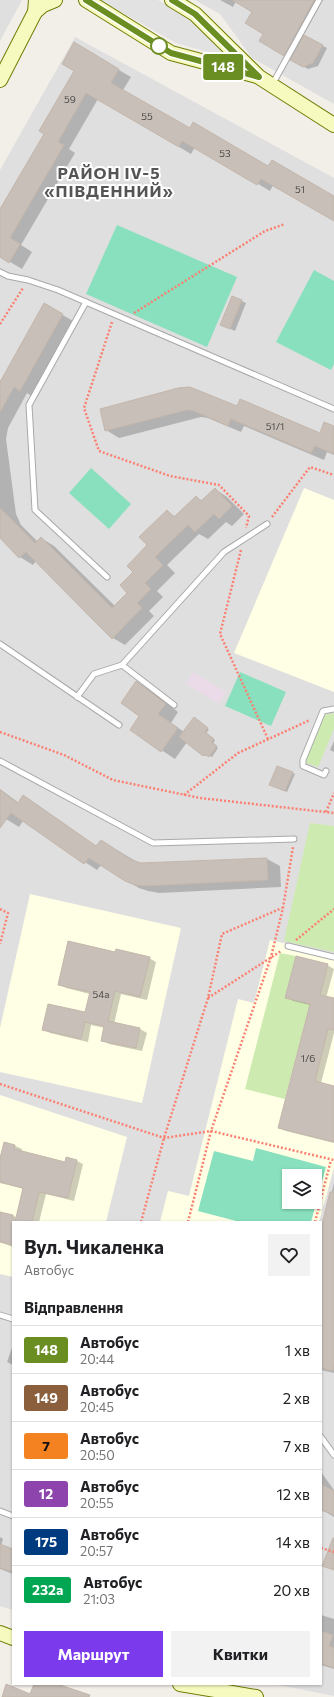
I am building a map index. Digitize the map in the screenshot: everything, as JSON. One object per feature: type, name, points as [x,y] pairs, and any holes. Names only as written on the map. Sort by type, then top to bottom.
[{"type":"main road","points":[[0,80],[35,6],[43,5],[55,0]]},
{"type":"main road","points":[[86,0],[171,53],[259,77]]},
{"type":"main road","points":[[172,0],[195,14],[259,77],[334,125]]},
{"type":"main road","points":[[0,1633],[12,1638]]},
{"type":"main road","points":[[186,1685],[256,1697]]},
{"type":"lane","points":[[272,85],[319,0]]},
{"type":"lane","points":[[0,272],[8,276],[28,280],[58,290],[334,409]]},
{"type":"lane","points":[[86,302],[29,405],[35,510],[106,577]]},
{"type":"lane","points":[[78,697],[94,674],[122,665],[224,552],[267,524]]},
{"type":"lane","points":[[0,644],[119,725]]},
{"type":"lane","points":[[122,665],[174,705]]},
{"type":"lane","points":[[326,771],[324,775],[303,766],[303,760],[323,711],[334,709]]},
{"type":"lane","points":[[0,761],[153,843],[294,839]]},
{"type":"lane","points":[[288,946],[334,957]]},
{"type":"lane","points":[[0,1315],[12,1319]]},
{"type":"lane","points":[[322,1438],[334,1455]]},
{"type":"lane","points":[[0,1511],[12,1516]]},
{"type":"path","points":[[125,318],[265,231],[285,224]]},
{"type":"path","points":[[0,324],[28,280]]},
{"type":"path","points":[[114,314],[84,408],[99,451],[170,476],[220,485],[249,516],[220,634],[268,739]]},
{"type":"path","points":[[267,524],[310,467],[334,475]]},
{"type":"path","points":[[184,795],[238,753],[321,715]]},
{"type":"path","points":[[0,732],[64,755],[113,780],[184,795],[334,813]]},
{"type":"path","points":[[326,812],[334,793]]},
{"type":"path","points":[[188,1221],[211,1131],[271,958],[283,908],[294,839]]},
{"type":"path","points":[[141,1221],[164,1138],[208,998],[222,934],[283,908]]},
{"type":"path","points":[[0,909],[8,912],[0,944]]},
{"type":"path","points":[[208,998],[288,946],[334,909]]},
{"type":"path","points":[[0,1084],[164,1138],[211,1131],[333,1160],[315,1221]]},
{"type":"path","points":[[322,1548],[334,1552]]},
{"type":"shaded area","points":[[0,0],[22,0],[0,41]]},
{"type":"shaded area","points":[[100,0],[158,0],[188,18],[233,59],[176,43]]},
{"type":"shaded area","points":[[195,0],[334,0],[334,104],[252,58],[220,14]]},
{"type":"shaded area","points":[[75,37],[334,178],[334,1696],[278,1685],[322,1685],[322,1221],[12,1221],[12,1610],[0,1606],[0,170]]},
{"type":"shaded area","points":[[304,488],[334,500],[334,692],[234,653]]},
{"type":"shaded area","points":[[193,672],[226,692],[219,704],[186,684]]},
{"type":"shaded area","points":[[30,894],[181,928],[142,1103],[0,1072],[0,1028]]},
{"type":"shaded area","points":[[270,940],[334,955],[334,1168],[319,1221],[160,1221],[168,1191],[189,1196],[238,999],[254,1003]]},
{"type":"shaded area","points":[[0,1095],[127,1137],[106,1221],[12,1221],[12,1277],[0,1274]]},
{"type":"green space","points":[[117,225],[237,277],[207,347],[86,294]]},
{"type":"green space","points":[[314,270],[334,281],[334,364],[331,370],[276,342]]},
{"type":"green space","points":[[91,468],[131,504],[109,529],[69,493]]},
{"type":"green space","points":[[240,672],[286,692],[271,726],[225,706]]},
{"type":"green space","points":[[334,713],[334,729],[318,767],[307,763],[306,759],[325,715]]},
{"type":"green space","points":[[310,823],[334,826],[334,952],[284,941]]},
{"type":"green space","points":[[280,953],[296,956],[285,997],[310,1004],[285,1099],[245,1089]]},
{"type":"green space","points":[[256,1148],[326,1167],[322,1182],[322,1169],[282,1169],[282,1209],[315,1209],[311,1221],[236,1221],[198,1211],[214,1151],[253,1161]]},
{"type":"building","points":[[232,0],[314,0],[284,56],[259,41],[263,34],[245,23],[252,12]]},
{"type":"building","points":[[304,35],[323,45],[313,63],[303,67],[290,60]]},
{"type":"building","points":[[74,42],[119,69],[111,83],[190,128],[193,122],[268,166],[272,160],[334,196],[334,221],[261,179],[257,185],[182,141],[179,147],[86,93],[58,142],[64,145],[10,238],[20,244],[9,263],[0,257],[0,209],[44,134],[39,131],[74,71],[62,64]]},
{"type":"building","points":[[232,296],[242,300],[230,329],[220,325]]},
{"type":"building","points":[[44,303],[63,314],[20,391],[14,387],[0,412],[0,382]]},
{"type":"building","points":[[190,387],[237,406],[240,399],[320,433],[324,422],[334,426],[334,454],[315,446],[311,453],[231,419],[228,426],[194,411],[187,410],[105,431],[100,409],[178,388]]},
{"type":"building","points":[[215,488],[232,506],[219,519],[214,514],[195,532],[188,525],[155,557],[163,565],[145,583],[151,589],[137,603],[142,608],[112,639],[26,552],[19,558],[0,538],[0,508],[35,543],[41,537],[112,608],[127,593],[120,585],[133,572],[127,566],[147,545],[139,537],[167,510],[174,517],[196,496],[201,501]]},
{"type":"building","points":[[136,681],[166,704],[158,714],[178,728],[161,752],[130,730],[139,716],[121,703]]},
{"type":"building","points":[[194,717],[208,728],[205,732],[214,739],[211,742],[217,746],[209,757],[204,754],[203,756],[179,737]]},
{"type":"building","points":[[277,766],[293,772],[285,791],[269,785]]},
{"type":"building","points":[[0,790],[18,803],[23,795],[96,846],[101,840],[132,860],[141,863],[267,858],[268,880],[145,886],[135,885],[125,881],[89,858],[84,864],[11,813],[0,828]]},
{"type":"building","points":[[68,941],[115,952],[116,949],[150,957],[140,997],[115,991],[108,1021],[140,1028],[136,1048],[101,1041],[104,1026],[85,1022],[81,1039],[42,1030],[48,1004],[85,1012],[90,992],[58,985]]},
{"type":"building","points":[[296,956],[328,964],[320,995],[334,998],[334,1030],[328,1029],[315,1081],[334,1086],[334,1142],[278,1128],[310,1004],[285,998]]},
{"type":"building","points":[[4,1142],[15,1145],[14,1149],[65,1162],[66,1157],[77,1160],[68,1198],[39,1192],[32,1221],[15,1221],[23,1188],[0,1182],[0,1158]]},
{"type":"building","points":[[330,1192],[334,1192],[333,1371],[322,1368],[322,1224]]},
{"type":"building","points":[[0,1212],[13,1215],[13,1221],[12,1245],[0,1242]]},
{"type":"building","points":[[322,1485],[334,1491],[334,1515],[322,1510]]},
{"type":"building","points":[[334,1538],[334,1570],[322,1566]]},
{"type":"building","points":[[0,1544],[12,1549],[12,1572],[0,1568]]},
{"type":"building","points":[[322,1631],[333,1635],[329,1646],[334,1648],[334,1668],[323,1664]]},
{"type":"building","points":[[6,1684],[30,1694],[34,1685],[60,1685],[90,1695],[89,1697],[2,1697]]},
{"type":"bus line","name":"148","points":[[86,0],[171,53],[259,77],[195,14],[172,0]]},
{"type":"district","name":"РАЙОН IV-5 «ПІВДЕННИЙ»","points":[[109,181]]}]
